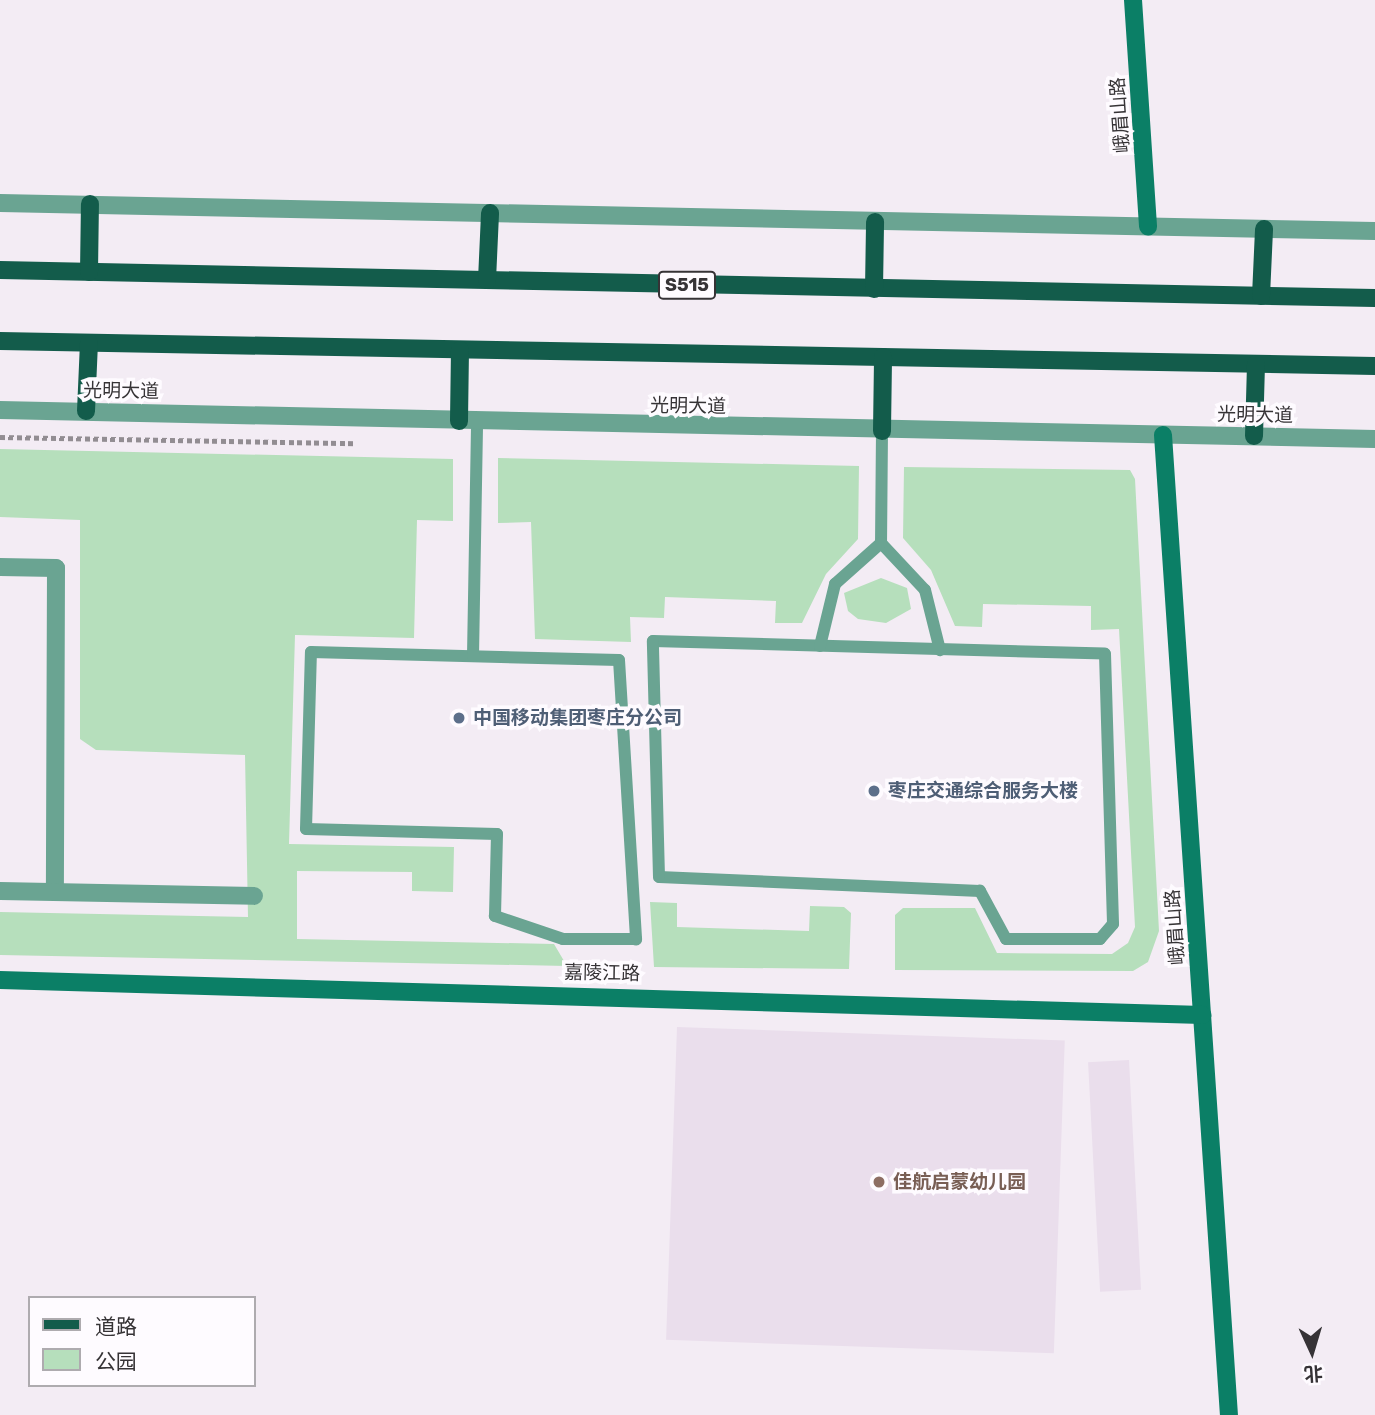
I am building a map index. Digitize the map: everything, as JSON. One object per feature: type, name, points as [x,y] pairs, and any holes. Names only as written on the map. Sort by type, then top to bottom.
[{"type":"main road","points":[[89,272],[90,204]]},
{"type":"main road","points":[[487,280],[490,213]]},
{"type":"main road","points":[[874,289],[875,222]]},
{"type":"main road","points":[[1261,296],[1264,229]]},
{"type":"main road","name":"S515","points":[[0,270],[1375,298]]},
{"type":"main road","points":[[0,341],[1375,366]]},
{"type":"main road","points":[[86,411],[89,343]]},
{"type":"main road","points":[[460,350],[468,421]]},
{"type":"main road","points":[[882,431],[883,357]]},
{"type":"main road","points":[[1254,436],[1256,364]]},
{"type":"street","name":"峨眉山路","points":[[1133,0],[1148,227]]},
{"type":"street","points":[[0,203],[1375,231]]},
{"type":"street","name":"光明大道","points":[[0,410],[882,431],[1375,439]]},
{"type":"street","name":"峨眉山路","points":[[1163,435],[1229,1415]]},
{"type":"street","points":[[0,567],[56,568],[55,892]]},
{"type":"street","points":[[0,891],[254,896]]},
{"type":"street","name":"嘉陵江路","points":[[0,980],[1202,1015]]},
{"type":"lane","points":[[468,421],[473,656]]},
{"type":"lane","points":[[882,431],[881,543],[925,590],[940,650]]},
{"type":"lane","points":[[820,646],[835,584],[881,543]]},
{"type":"lane","points":[[653,641],[940,650],[1105,654],[1113,924],[1100,939],[1006,939],[980,891],[659,877],[653,641]]},
{"type":"lane","points":[[311,652],[473,656],[620,660],[636,939],[563,939],[495,916],[498,834],[306,829],[311,652]]},
{"type":"shaded area","name":"佳航启蒙幼儿园","points":[[677,1027],[1065,1041],[1054,1353],[666,1340]]},
{"type":"shaded area","points":[[1129,1060],[1141,1290],[1100,1292],[1088,1062]]},
{"type":"green space","points":[[0,449],[453,459],[453,521],[417,520],[414,638],[295,635],[289,844],[454,847],[453,892],[412,891],[412,872],[297,871],[297,939],[554,944],[567,966],[0,955],[0,912],[248,917],[245,755],[96,750],[80,739],[80,520],[0,517]]},
{"type":"green space","points":[[498,458],[859,466],[858,539],[826,574],[802,623],[775,623],[776,601],[665,597],[664,618],[630,617],[631,642],[535,639],[531,522],[498,523]]},
{"type":"green space","points":[[904,467],[1130,470],[1135,479],[1159,931],[1148,962],[1133,971],[895,970],[895,915],[903,908],[975,908],[997,953],[1112,954],[1128,943],[1135,927],[1119,629],[1091,630],[1091,606],[983,604],[982,627],[955,626],[931,570],[903,538]]},
{"type":"green space","points":[[881,578],[907,588],[911,609],[886,623],[858,619],[848,611],[844,593]]},
{"type":"green space","points":[[650,902],[677,903],[677,927],[809,931],[810,906],[844,907],[851,913],[849,969],[654,967]]},
{"type":"place","name":"中国移动集团枣庄分公司","points":[[459,718]]},
{"type":"place","name":"枣庄交通综合服务大楼","points":[[874,791]]},
{"type":"place","name":"佳航启蒙幼儿园","points":[[879,1182]]}]
